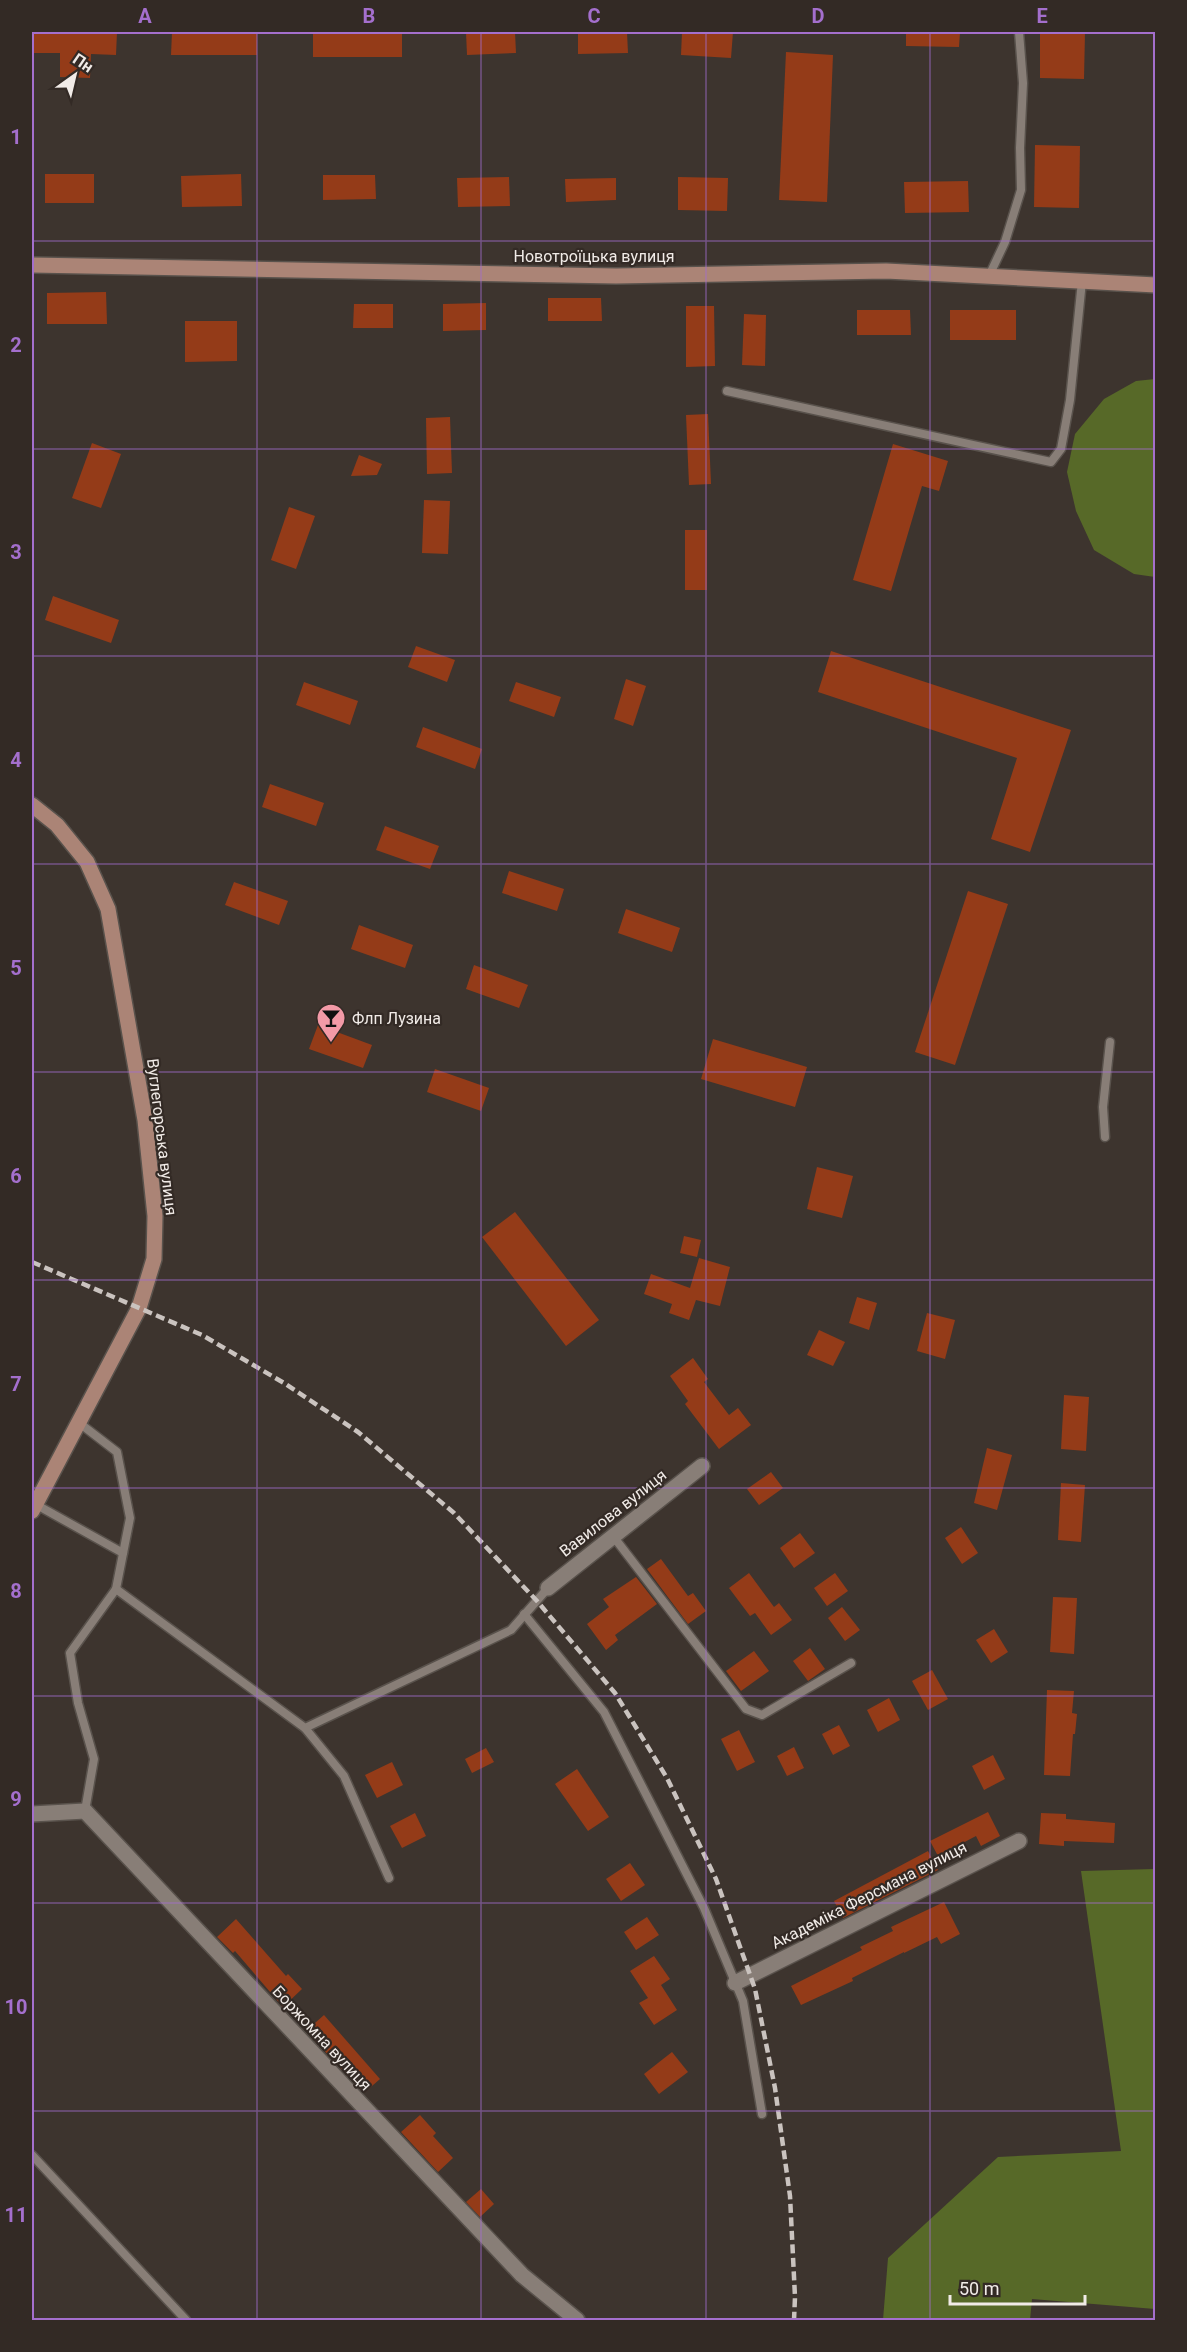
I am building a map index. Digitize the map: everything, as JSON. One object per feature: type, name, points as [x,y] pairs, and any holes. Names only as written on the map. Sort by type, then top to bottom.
[{"type":"main road","name":"Новотроїцька вулиця","points":[[32,265],[616,276],[886,272],[1155,285]]},
{"type":"main road","name":"Вуглегорська вулиця","points":[[32,805],[57,825],[87,862],[108,909],[145,1120],[155,1216],[154,1259],[139,1308],[33,1506]]},
{"type":"street","name":"Вавилова вулиця","points":[[548,1588],[702,1466]]},
{"type":"street","points":[[32,1814],[85,1811]]},
{"type":"street","name":"Боржомна вулиця","points":[[85,1811],[522,2275],[577,2320]]},
{"type":"street","name":"Академіка Ферсмана вулиця","points":[[735,1983],[1019,1841]]},
{"type":"lane","points":[[989,276],[1005,242],[1021,190],[1023,83],[1019,32]]},
{"type":"lane","points":[[727,391],[1051,462],[1061,449],[1070,400],[1082,281]]},
{"type":"lane","points":[[1105,1137],[1103,1107],[1110,1042]]},
{"type":"lane","points":[[78,1422],[117,1452],[130,1518],[116,1588],[70,1653],[78,1703],[94,1759],[85,1811]]},
{"type":"lane","points":[[33,1506],[123,1553]]},
{"type":"lane","points":[[613,1536],[746,1709],[762,1715],[851,1663]]},
{"type":"lane","points":[[116,1588],[305,1728],[344,1776],[388,1878]]},
{"type":"lane","points":[[305,1728],[511,1630],[548,1588]]},
{"type":"lane","points":[[524,1614],[604,1712],[704,1908],[743,2001],[762,2114]]},
{"type":"lane","points":[[32,2155],[186,2320]]},
{"type":"green space","points":[[1156,379],[1155,577],[1134,574],[1094,550],[1076,511],[1067,472],[1075,434],[1104,399],[1136,381]]},
{"type":"green space","points":[[1155,1869],[1155,2309],[1032,2299],[1030,2320],[883,2320],[888,2258],[998,2157],[1121,2151],[1081,1871]]},
{"type":"building","points":[[32,32],[117,32],[116,55],[91,54],[90,78],[60,77],[60,53],[32,53]]},
{"type":"building","points":[[172,32],[257,32],[257,55],[171,55]]},
{"type":"building","points":[[313,32],[402,32],[402,57],[313,57]]},
{"type":"building","points":[[466,32],[515,32],[516,53],[467,55]]},
{"type":"building","points":[[578,32],[627,32],[628,53],[578,54]]},
{"type":"building","points":[[682,32],[733,32],[731,58],[681,55]]},
{"type":"building","points":[[906,32],[960,32],[959,47],[906,46]]},
{"type":"building","points":[[1040,32],[1085,32],[1084,79],[1040,78]]},
{"type":"building","points":[[786,52],[833,55],[827,202],[779,200]]},
{"type":"building","points":[[1035,145],[1080,146],[1079,208],[1034,207]]},
{"type":"building","points":[[45,174],[94,174],[94,203],[45,203]]},
{"type":"building","points":[[241,174],[242,206],[182,207],[181,176]]},
{"type":"building","points":[[323,175],[375,175],[376,199],[323,200]]},
{"type":"building","points":[[509,177],[510,206],[458,207],[457,178]]},
{"type":"building","points":[[678,177],[728,178],[727,211],[678,210]]},
{"type":"building","points":[[616,178],[616,200],[566,202],[565,179]]},
{"type":"building","points":[[968,181],[969,212],[905,213],[904,182]]},
{"type":"building","points":[[106,292],[107,324],[47,324],[47,293]]},
{"type":"building","points":[[548,298],[601,298],[602,321],[548,321]]},
{"type":"building","points":[[486,303],[486,330],[443,331],[443,304]]},
{"type":"building","points":[[354,304],[393,304],[393,328],[353,328]]},
{"type":"building","points":[[686,306],[714,306],[715,366],[686,367]]},
{"type":"building","points":[[857,310],[910,310],[911,335],[857,335]]},
{"type":"building","points":[[950,310],[1016,310],[1016,340],[950,340]]},
{"type":"building","points":[[744,314],[766,315],[765,366],[742,365]]},
{"type":"building","points":[[185,321],[237,321],[237,361],[185,362]]},
{"type":"building","points":[[708,414],[711,484],[689,485],[686,415]]},
{"type":"building","points":[[450,417],[452,473],[427,474],[426,418]]},
{"type":"building","points":[[92,443],[121,454],[101,508],[72,498]]},
{"type":"building","points":[[893,444],[948,461],[939,491],[922,486],[891,591],[853,580]]},
{"type":"building","points":[[359,455],[382,464],[377,475],[351,476]]},
{"type":"building","points":[[424,500],[450,501],[448,554],[422,553]]},
{"type":"building","points":[[289,507],[315,516],[296,569],[271,560]]},
{"type":"building","points":[[685,530],[707,530],[707,590],[685,590]]},
{"type":"building","points":[[53,596],[119,620],[111,643],[45,620]]},
{"type":"building","points":[[416,646],[455,660],[447,682],[408,667]]},
{"type":"building","points":[[831,651],[1071,730],[1030,852],[991,839],[1017,758],[818,692]]},
{"type":"building","points":[[626,679],[646,686],[633,726],[614,719]]},
{"type":"building","points":[[304,682],[358,701],[350,725],[296,705]]},
{"type":"building","points":[[516,682],[561,697],[554,717],[509,701]]},
{"type":"building","points":[[423,727],[482,749],[475,769],[416,747]]},
{"type":"building","points":[[270,784],[324,803],[316,826],[262,807]]},
{"type":"building","points":[[385,826],[439,846],[430,869],[376,850]]},
{"type":"building","points":[[509,871],[564,889],[557,911],[502,893]]},
{"type":"building","points":[[234,882],[288,901],[279,925],[225,905]]},
{"type":"building","points":[[968,891],[1008,904],[955,1065],[915,1052]]},
{"type":"building","points":[[626,909],[680,928],[672,952],[618,933]]},
{"type":"building","points":[[359,925],[413,945],[405,968],[351,949]]},
{"type":"building","points":[[474,965],[528,985],[519,1008],[466,989]]},
{"type":"building","points":[[318,1025],[372,1045],[363,1068],[309,1049]]},
{"type":"building","points":[[713,1039],[807,1067],[795,1107],[701,1079]]},
{"type":"building","points":[[435,1069],[489,1088],[481,1111],[427,1092]]},
{"type":"building","points":[[817,1167],[853,1176],[842,1218],[807,1209]]},
{"type":"building","points":[[515,1212],[599,1320],[566,1346],[482,1237]]},
{"type":"building","points":[[684,1236],[701,1240],[697,1257],[680,1253]]},
{"type":"building","points":[[699,1258],[730,1267],[720,1306],[696,1300],[689,1320],[669,1313],[672,1304],[644,1294],[651,1274],[690,1288]]},
{"type":"building","points":[[857,1297],[877,1303],[869,1330],[849,1323]]},
{"type":"building","points":[[927,1313],[955,1320],[945,1359],[917,1351]]},
{"type":"building","points":[[819,1330],[845,1342],[833,1366],[807,1355]]},
{"type":"building","points":[[693,1358],[708,1379],[704,1382],[729,1415],[738,1408],[751,1425],[719,1449],[685,1404],[688,1401],[670,1376]]},
{"type":"building","points":[[1064,1395],[1089,1397],[1086,1451],[1061,1449]]},
{"type":"building","points":[[987,1448],[1012,1455],[997,1510],[974,1503]]},
{"type":"building","points":[[771,1472],[783,1488],[759,1505],[747,1489]]},
{"type":"building","points":[[1061,1483],[1085,1485],[1081,1542],[1058,1540]]},
{"type":"building","points":[[961,1527],[978,1553],[962,1564],[945,1538]]},
{"type":"building","points":[[800,1533],[815,1553],[794,1568],[780,1548]]},
{"type":"building","points":[[661,1559],[688,1596],[693,1593],[706,1611],[688,1624],[647,1569]]},
{"type":"building","points":[[749,1573],[774,1607],[779,1603],[792,1620],[771,1635],[755,1613],[750,1616],[729,1588]]},
{"type":"building","points":[[835,1573],[848,1591],[827,1606],[814,1588]]},
{"type":"building","points":[[636,1577],[657,1604],[615,1635],[618,1640],[606,1650],[587,1624],[609,1607],[603,1599]]},
{"type":"building","points":[[1053,1597],[1077,1598],[1074,1654],[1050,1652]]},
{"type":"building","points":[[842,1607],[860,1630],[845,1641],[828,1618]]},
{"type":"building","points":[[994,1629],[1008,1652],[991,1663],[976,1640]]},
{"type":"building","points":[[810,1648],[825,1669],[808,1681],[793,1661]]},
{"type":"building","points":[[754,1651],[769,1671],[741,1691],[726,1671]]},
{"type":"building","points":[[932,1670],[948,1699],[928,1710],[912,1681]]},
{"type":"building","points":[[1047,1690],[1074,1691],[1072,1713],[1077,1714],[1070,1776],[1044,1775]]},
{"type":"building","points":[[889,1698],[900,1720],[878,1732],[867,1710]]},
{"type":"building","points":[[839,1725],[850,1746],[833,1755],[822,1734]]},
{"type":"building","points":[[739,1730],[755,1762],[737,1771],[721,1739]]},
{"type":"building","points":[[794,1747],[804,1768],[787,1776],[777,1756]]},
{"type":"building","points":[[486,1748],[494,1762],[472,1773],[465,1759]]},
{"type":"building","points":[[993,1755],[1005,1779],[984,1790],[972,1766]]},
{"type":"building","points":[[392,1762],[403,1785],[377,1798],[365,1775]]},
{"type":"building","points":[[577,1769],[609,1817],[588,1831],[555,1784]]},
{"type":"building","points":[[988,1812],[1000,1836],[981,1846],[976,1836],[938,1856],[930,1841]]},
{"type":"building","points":[[415,1813],[426,1836],[402,1848],[390,1826]]},
{"type":"building","points":[[1041,1813],[1066,1814],[1066,1819],[1115,1823],[1114,1843],[1064,1841],[1064,1846],[1039,1844]]},
{"type":"building","points":[[928,1851],[938,1870],[843,1918],[834,1901]]},
{"type":"building","points":[[630,1863],[645,1885],[621,1901],[606,1879]]},
{"type":"building","points":[[944,1902],[960,1934],[941,1944],[937,1937],[801,2005],[791,1986],[862,1950],[860,1947],[893,1931],[891,1927]]},
{"type":"building","points":[[647,1917],[659,1935],[636,1950],[624,1932]]},
{"type":"building","points":[[236,1919],[286,1976],[288,1974],[302,1989],[283,2007],[235,1951],[233,1953],[217,1937]]},
{"type":"building","points":[[654,1956],[670,1979],[661,1985],[677,2010],[654,2025],[639,2003],[648,1998],[630,1971]]},
{"type":"building","points":[[324,2015],[380,2079],[364,2093],[306,2031]]},
{"type":"building","points":[[672,2052],[688,2072],[659,2094],[644,2074]]},
{"type":"building","points":[[420,2115],[436,2133],[433,2136],[453,2158],[438,2172],[401,2132]]},
{"type":"building","points":[[481,2189],[494,2204],[480,2217],[466,2202]]},
{"type":"railway","points":[[32,1262],[202,1335],[284,1383],[358,1432],[454,1513],[537,1601],[615,1693],[667,1778],[716,1879],[755,1989],[775,2088],[790,2196],[794,2320]]},
{"type":"place","name":"Флп Лузина","points":[[331,1044]]}]
